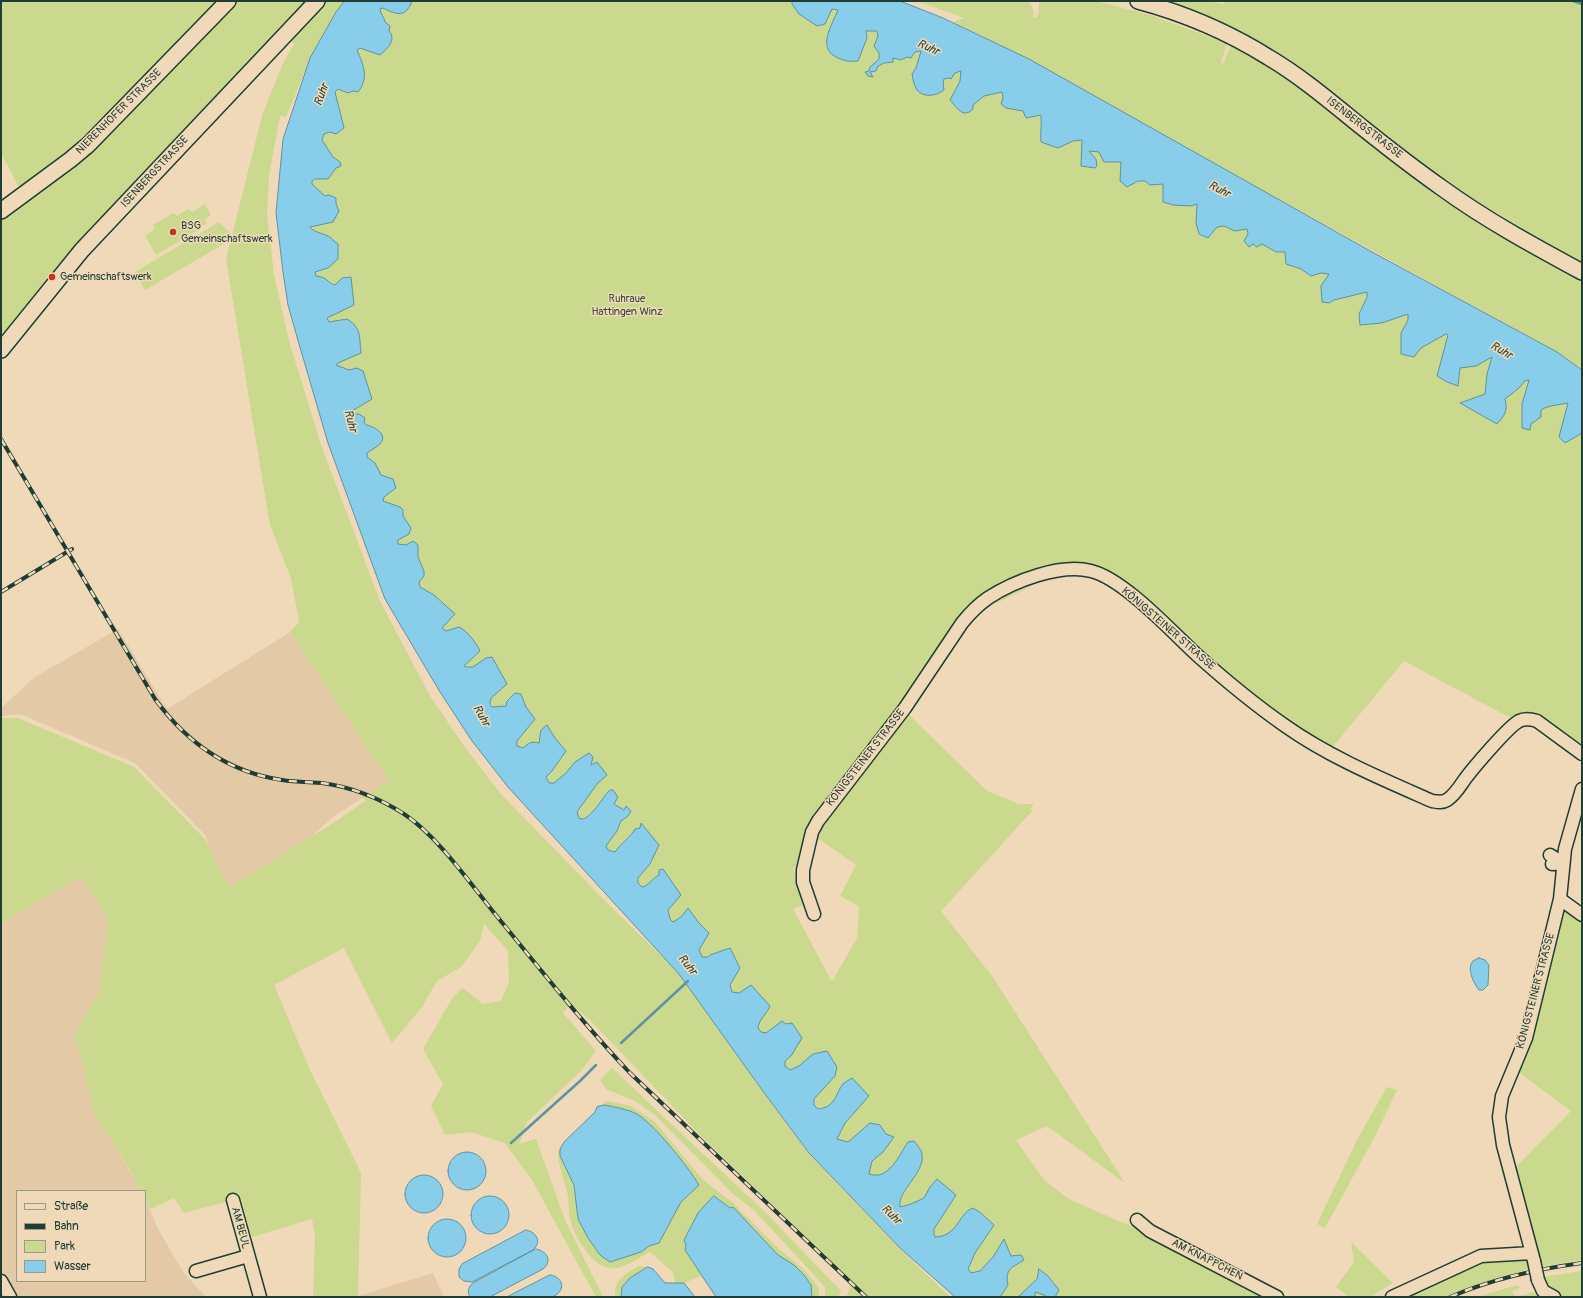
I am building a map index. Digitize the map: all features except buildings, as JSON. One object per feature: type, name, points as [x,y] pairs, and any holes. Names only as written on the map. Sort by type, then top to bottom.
[{"type":"main road","name":"NIERENHOFER STRASSE","points":[[1,211],[70,160],[88,144],[228,1]]},
{"type":"main road","name":"ISENBERGSTRASSE","points":[[1,350],[82,250],[317,1]]},
{"type":"main road","name":"ISENBERGSTRASSE","points":[[1138,1],[1162,8],[1214,28],[1241,41],[1268,57],[1308,84],[1443,189],[1509,232],[1582,272]]},
{"type":"street","name":"KÖNIGSTEINER STRASSE","points":[[814,914],[803,882],[802,870],[812,832],[826,810],[889,729],[970,613],[980,604],[997,593],[1040,575],[1076,569],[1091,571],[1107,578],[1144,605],[1198,656],[1246,697],[1285,726],[1321,748],[1348,762],[1432,801],[1443,802],[1451,797],[1512,726],[1520,720],[1529,719],[1537,721],[1582,754]]},
{"type":"street","name":"KÖNIGSTEINER STRASSE","points":[[1554,1297],[1543,1291],[1538,1280],[1503,1144],[1500,1127],[1500,1107],[1505,1086],[1526,1038],[1560,899],[1555,860],[1565,849],[1582,789]]},
{"type":"street","points":[[1560,899],[1582,915]]},
{"type":"street","name":"AM BEUL","points":[[233,1200],[260,1297]]},
{"type":"street","name":"AM KNÄPPCHEN","points":[[1137,1220],[1150,1231],[1277,1297]]},
{"type":"street","name":"AM BEUL","points":[[196,1271],[248,1256]]},
{"type":"street","points":[[1392,1297],[1481,1256],[1533,1257]]},
{"type":"street","points":[[1,1281],[10,1297]]},
{"type":"shaded area","points":[[118,629],[167,709],[290,632],[389,781],[333,817],[312,836],[225,890],[205,835],[135,763],[20,714],[1,716],[1,708],[35,677]]},
{"type":"shaded area","points":[[81,876],[108,920],[99,994],[75,1033],[95,1115],[140,1190],[16,1190],[16,1282],[146,1282],[146,1201],[157,1227],[183,1272],[206,1297],[1,1297],[1,924]]},
{"type":"shaded area","points":[[433,1273],[444,1297],[355,1297],[358,1296]]},
{"type":"green space","points":[[1,1],[307,1],[1,346],[1,217],[26,201],[1,153]]},
{"type":"green space","points":[[325,1],[345,1],[335,14],[319,43],[286,117],[280,116],[269,176],[267,214],[274,275],[289,341],[321,445],[380,601],[430,696],[464,746],[500,793],[603,899],[679,973],[768,1099],[809,1154],[899,1248],[950,1297],[847,1296],[852,1281],[698,1133],[589,1019],[571,1004],[563,1013],[596,1051],[581,1071],[527,1122],[519,1144],[536,1139],[565,1220],[603,1297],[596,1297],[532,1180],[505,1143],[471,1132],[445,1135],[431,1106],[443,1084],[423,1049],[453,997],[463,988],[483,1004],[501,1001],[509,982],[508,951],[484,924],[480,941],[461,967],[437,981],[422,1007],[392,1043],[344,948],[274,985],[310,1070],[361,1173],[358,1296],[313,1297],[315,1236],[312,1219],[252,1237],[241,1198],[184,1213],[174,1198],[150,1209],[146,1201],[146,1190],[141,1190],[134,1176],[95,1115],[75,1033],[99,994],[108,920],[81,876],[1,924],[1,718],[18,718],[134,767],[205,839],[229,887],[335,822],[365,801],[363,797],[389,781],[290,632],[299,622],[291,578],[270,525],[226,259],[262,116],[282,65],[294,44],[289,38]]},
{"type":"green space","name":"Ruhraue Hattingen Winz","points":[[383,1],[827,1],[990,85],[1160,185],[1163,184],[1164,187],[1407,314],[1408,313],[1488,359],[1492,357],[1491,361],[1525,381],[1529,380],[1529,383],[1565,404],[1568,403],[1568,405],[1582,414],[1582,758],[1541,723],[1520,721],[1503,714],[1404,661],[1330,750],[1310,740],[1099,574],[1064,570],[974,614],[906,712],[987,791],[1019,804],[1034,804],[1030,809],[1033,810],[941,911],[992,976],[1125,1183],[1047,1126],[1016,1140],[1044,1180],[1069,1199],[1140,1229],[1266,1297],[1000,1297],[971,1273],[968,1269],[970,1265],[944,1237],[935,1238],[934,1229],[914,1203],[900,1207],[899,1203],[904,1193],[886,1173],[877,1176],[869,1174],[872,1161],[874,1159],[855,1137],[848,1142],[837,1138],[828,1106],[825,1108],[818,1108],[814,1105],[814,1100],[819,1094],[794,1069],[790,1070],[785,1066],[784,1061],[789,1057],[766,1033],[761,1032],[758,1028],[759,1022],[739,993],[732,992],[730,985],[710,955],[708,957],[702,957],[680,918],[673,922],[670,919],[668,910],[651,881],[645,887],[638,883],[638,878],[643,872],[615,852],[608,850],[606,846],[612,836],[591,813],[586,819],[579,818],[577,813],[583,805],[558,780],[554,783],[549,783],[545,778],[551,772],[523,748],[517,746],[517,741],[490,702],[468,675],[418,600],[336,402],[315,272],[312,230],[310,226],[316,225],[318,189],[312,184],[312,181],[318,179],[324,143],[322,140],[335,92],[351,50]],"holes":[[[816,837],[856,865],[840,896],[859,906],[857,938],[833,980],[831,980],[793,909],[808,903],[793,869],[816,841]]]},
{"type":"green space","points":[[917,1],[1027,1],[1033,9],[1033,18],[1037,17],[1039,12],[1039,1],[1093,1],[1153,16],[1227,43],[1221,63],[1223,64],[1231,45],[1264,61],[1303,88],[1379,150],[1437,192],[1582,279],[1582,369],[1557,352],[1204,158],[1025,57],[953,22],[964,18]]},
{"type":"green space","points":[[1162,1],[1201,1],[1224,4],[1224,1],[1582,1],[1582,266],[1546,246],[1504,217],[1469,197],[1435,173],[1291,60],[1268,46]]},
{"type":"green space","name":"BSG Gemeinschaftswerk","points":[[205,204],[211,215],[205,219],[207,223],[201,226],[202,228],[156,255],[145,236],[155,229],[153,225],[174,213],[177,216],[189,209],[192,212]]},
{"type":"green space","points":[[219,222],[231,234],[229,241],[145,290],[135,272]]},
{"type":"green space","points":[[1562,905],[1582,918],[1582,1260],[1539,1267],[1513,1170],[1571,1111],[1517,1071]]},
{"type":"green space","points":[[612,1068],[766,1213],[841,1291],[839,1297],[825,1297],[825,1287],[755,1211],[733,1194],[655,1115],[635,1101],[606,1089],[600,1080]]},
{"type":"green space","points":[[1387,1087],[1397,1090],[1373,1140],[1325,1228],[1317,1224],[1357,1140]]},
{"type":"green space","points":[[607,1101],[631,1106],[655,1122],[703,1180],[731,1201],[778,1248],[801,1267],[819,1289],[819,1297],[716,1297],[701,1276],[684,1283],[675,1283],[673,1272],[650,1252],[617,1268],[609,1268],[601,1265],[593,1259],[580,1243],[572,1226],[569,1213],[568,1196],[559,1163],[558,1151],[560,1149],[560,1156],[574,1185],[578,1219],[610,1262],[641,1252],[649,1246],[659,1243],[681,1202],[691,1191],[636,1113],[605,1105],[597,1107]]},
{"type":"green space","points":[[1351,1242],[1393,1283],[1370,1297],[1349,1297],[1336,1287],[1354,1262]]},
{"type":"green space","points":[[1527,1256],[1532,1268],[1481,1283],[1444,1297],[1398,1297],[1474,1260]]},
{"type":"green space","points":[[639,1266],[648,1267],[630,1278],[622,1287],[621,1297],[615,1297],[616,1286],[621,1278],[629,1271]]},
{"type":"green space","points":[[1582,1271],[1582,1297],[1562,1297],[1546,1290],[1541,1277]]},
{"type":"green space","points":[[1517,1285],[1520,1287],[1512,1291],[1515,1296],[1536,1291],[1547,1297],[1477,1297]]},
{"type":"water","name":"Ruhr","points":[[345,1],[412,1],[407,10],[400,14],[383,8],[380,9],[385,22],[390,26],[389,31],[392,41],[380,55],[360,48],[357,50],[362,61],[364,72],[361,87],[358,92],[353,91],[348,93],[338,89],[335,92],[344,128],[336,134],[330,132],[324,134],[322,140],[333,157],[340,162],[341,166],[336,168],[328,179],[315,179],[312,181],[312,184],[325,196],[329,195],[336,198],[336,204],[339,211],[333,222],[310,227],[314,231],[329,236],[338,244],[338,259],[328,268],[315,272],[316,276],[335,285],[342,278],[351,277],[354,305],[327,318],[329,322],[347,319],[352,322],[359,333],[361,353],[336,365],[349,370],[357,368],[363,371],[372,399],[352,411],[354,414],[359,414],[365,418],[364,422],[366,425],[379,431],[383,437],[380,444],[367,453],[367,457],[375,463],[381,475],[393,479],[396,488],[384,497],[383,501],[400,507],[403,510],[403,516],[411,528],[409,534],[398,540],[398,544],[406,545],[413,541],[418,545],[418,557],[424,571],[424,576],[419,582],[420,587],[434,595],[455,614],[442,628],[446,631],[459,627],[468,634],[480,651],[464,666],[473,667],[486,658],[492,657],[507,684],[491,698],[490,704],[492,707],[506,706],[507,701],[515,693],[521,694],[526,707],[535,719],[517,741],[517,746],[523,748],[530,743],[539,743],[541,730],[547,725],[555,738],[566,751],[546,777],[549,783],[554,783],[566,773],[575,762],[589,753],[593,757],[591,765],[597,762],[607,775],[597,784],[577,812],[579,818],[582,819],[589,815],[608,792],[613,790],[618,797],[614,804],[624,810],[626,806],[631,811],[628,816],[621,821],[617,831],[606,846],[608,850],[615,852],[635,829],[640,828],[641,823],[659,845],[650,864],[638,878],[638,883],[642,887],[647,885],[659,875],[659,870],[663,869],[681,895],[668,910],[670,919],[673,922],[681,917],[688,908],[699,923],[709,933],[699,950],[702,957],[708,957],[730,948],[740,968],[730,985],[732,992],[739,993],[751,985],[770,1006],[761,1019],[758,1028],[761,1032],[766,1033],[782,1021],[786,1024],[792,1023],[802,1038],[791,1056],[785,1061],[785,1066],[790,1070],[799,1066],[813,1054],[827,1051],[837,1067],[835,1076],[814,1099],[814,1105],[818,1109],[828,1106],[832,1103],[843,1084],[852,1078],[869,1096],[845,1123],[837,1139],[848,1142],[870,1123],[880,1125],[886,1134],[894,1137],[883,1152],[872,1161],[869,1174],[876,1175],[882,1174],[893,1166],[908,1142],[914,1141],[921,1151],[922,1162],[916,1175],[906,1188],[900,1201],[900,1207],[924,1198],[930,1187],[937,1179],[956,1195],[934,1229],[935,1237],[943,1236],[949,1233],[954,1229],[964,1214],[973,1208],[994,1225],[975,1253],[968,1269],[971,1273],[980,1271],[993,1257],[1004,1239],[1011,1256],[1021,1255],[1024,1260],[1008,1272],[1008,1285],[1000,1297],[955,1297],[900,1248],[809,1153],[679,974],[508,787],[472,741],[440,692],[385,599],[328,443],[297,337],[288,305],[276,213],[283,139],[310,58],[336,12]]},
{"type":"water","name":"Ruhr","points":[[793,1],[900,1],[943,18],[1029,59],[1372,252],[1557,352],[1582,370],[1582,433],[1565,443],[1559,437],[1568,403],[1544,408],[1541,410],[1541,417],[1531,424],[1530,430],[1522,428],[1522,404],[1529,380],[1525,381],[1505,399],[1505,413],[1497,424],[1460,403],[1485,394],[1487,374],[1492,357],[1476,366],[1460,368],[1458,386],[1447,382],[1437,376],[1448,335],[1446,334],[1421,348],[1414,357],[1401,354],[1401,333],[1408,320],[1408,314],[1382,323],[1360,325],[1359,314],[1367,297],[1367,292],[1334,300],[1329,303],[1322,302],[1321,286],[1329,274],[1321,273],[1311,276],[1301,269],[1286,264],[1285,252],[1276,252],[1262,244],[1257,247],[1253,244],[1249,247],[1244,241],[1248,234],[1247,229],[1235,231],[1224,226],[1217,227],[1208,238],[1199,234],[1196,223],[1197,204],[1191,206],[1173,205],[1163,202],[1163,184],[1150,185],[1145,181],[1138,181],[1127,187],[1120,181],[1121,162],[1104,162],[1099,152],[1089,151],[1096,159],[1097,166],[1095,168],[1081,166],[1082,140],[1073,141],[1058,148],[1041,142],[1041,115],[1026,118],[1023,111],[1006,108],[1001,104],[1003,98],[1002,92],[984,96],[973,105],[973,109],[969,112],[963,113],[950,100],[960,81],[961,71],[955,73],[951,79],[944,79],[944,90],[941,92],[934,95],[920,93],[915,87],[912,74],[916,68],[921,51],[915,52],[911,58],[907,57],[901,60],[893,58],[893,62],[884,63],[878,66],[876,71],[870,72],[873,77],[868,76],[865,72],[869,71],[870,67],[879,59],[879,53],[874,46],[878,36],[877,31],[866,31],[867,38],[858,61],[850,61],[836,57],[830,53],[827,48],[827,42],[830,29],[838,10],[832,9],[825,24],[817,26],[799,14],[792,4]]},
{"type":"water","points":[[1479,958],[1485,960],[1489,965],[1488,985],[1483,990],[1479,990],[1477,987],[1473,980],[1470,968],[1473,961]]},
{"type":"water","points":[[605,1105],[635,1113],[651,1125],[670,1146],[699,1185],[681,1202],[659,1243],[649,1246],[641,1252],[610,1262],[600,1255],[588,1238],[578,1219],[574,1185],[560,1156],[560,1149],[564,1142],[595,1112],[597,1107]]},
{"type":"water","points":[[463,1152],[471,1152],[483,1161],[486,1171],[483,1181],[477,1187],[471,1190],[463,1190],[451,1181],[448,1175],[448,1167],[457,1155]]},
{"type":"water","points":[[424,1175],[434,1178],[440,1184],[443,1194],[440,1204],[434,1210],[424,1213],[414,1210],[408,1204],[405,1194],[408,1184],[414,1178]]},
{"type":"water","points":[[486,1196],[494,1196],[506,1205],[509,1215],[506,1225],[500,1231],[494,1234],[486,1234],[474,1225],[471,1219],[471,1211],[480,1199]]},
{"type":"water","points":[[714,1196],[730,1208],[733,1207],[778,1255],[794,1265],[804,1275],[811,1285],[812,1297],[716,1297],[685,1250],[686,1245],[684,1240],[698,1213]]},
{"type":"water","points":[[443,1219],[451,1219],[463,1228],[466,1238],[463,1248],[457,1254],[451,1257],[443,1257],[431,1248],[428,1242],[428,1234],[437,1222]]},
{"type":"water","points":[[526,1230],[533,1233],[537,1238],[538,1241],[536,1247],[533,1250],[472,1282],[464,1281],[459,1277],[459,1269],[462,1264]]},
{"type":"water","points":[[536,1249],[546,1254],[548,1263],[543,1269],[490,1297],[470,1297],[468,1290],[473,1283]]},
{"type":"water","points":[[648,1267],[653,1269],[665,1283],[684,1283],[695,1297],[621,1297],[622,1287],[630,1278]]},
{"type":"water","points":[[1039,1269],[1048,1276],[1059,1290],[1055,1297],[1046,1297],[1035,1292],[1035,1297],[1018,1297],[1037,1279]]},
{"type":"water","points":[[550,1275],[559,1279],[562,1285],[561,1289],[556,1295],[551,1297],[507,1297]]},
{"type":"waterway","points":[[1573,1],[1582,4]]},
{"type":"waterway","name":"Ruhr","points":[[621,1043],[688,981]]},
{"type":"waterway","points":[[511,1143],[596,1065]]},
{"type":"railway","points":[[1,439],[155,699],[167,715],[181,729],[210,753],[244,770],[262,776],[282,780],[322,783],[355,790],[385,803],[416,823],[439,845],[558,992],[629,1072],[866,1297]]},
{"type":"railway","points":[[1,592],[72,549]]},
{"type":"railway","points":[[1450,1297],[1498,1280],[1548,1268],[1582,1263]]},
{"type":"place","name":"BSG Gemeinschaftswerk","points":[[173,232]]},
{"type":"place","name":"Gemeinschaftswerk","points":[[52,277]]}]
